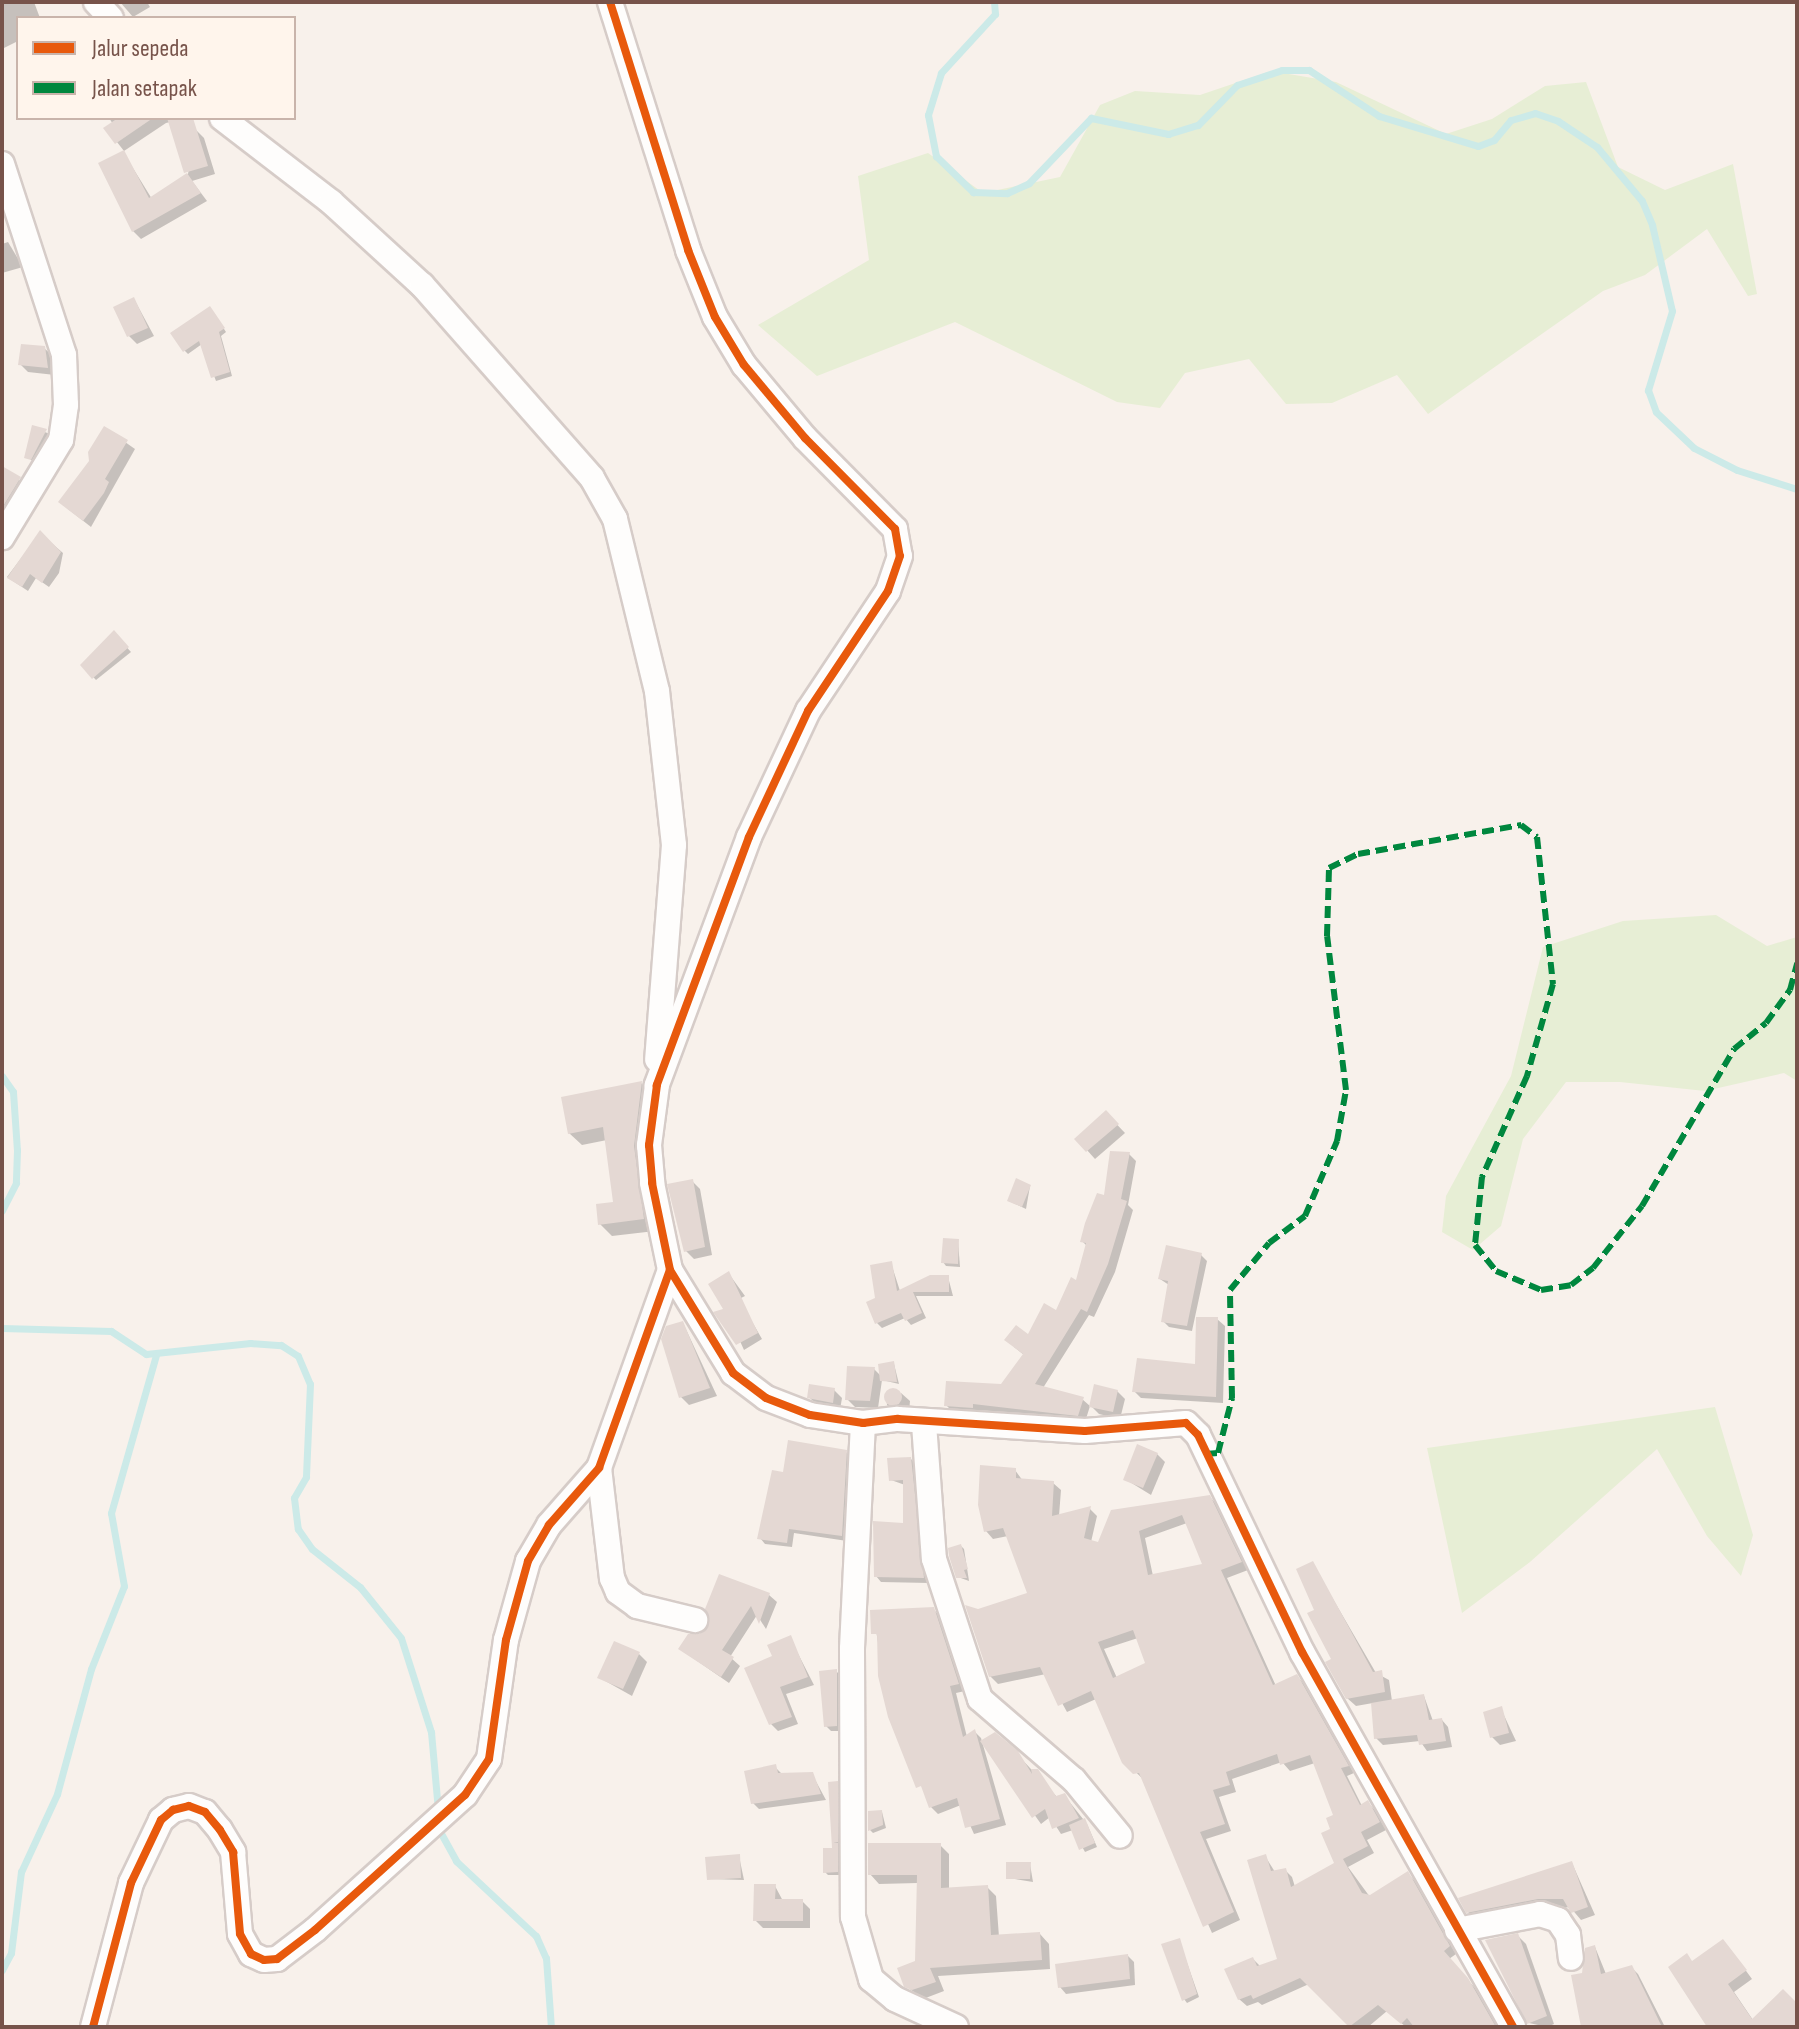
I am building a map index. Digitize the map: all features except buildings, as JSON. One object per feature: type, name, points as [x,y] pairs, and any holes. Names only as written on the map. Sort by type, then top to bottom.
[{"type":"street","points":[[610,2],[688,250],[715,317],[744,365],[794,426],[895,529],[900,556],[888,591],[808,711],[749,837],[657,1085]]},
{"type":"street","points":[[225,120],[331,202],[422,285],[592,478],[615,519],[657,691],[674,845],[657,1085],[649,1145],[652,1183],[670,1270],[708,1338],[744,1381],[766,1398],[810,1415],[863,1423],[898,1419],[924,1424],[1085,1431],[1166,1422],[1186,1423],[1198,1435],[1302,1652],[1513,2027]]},
{"type":"street","points":[[2,164],[64,355],[66,405],[61,440],[2,537]]},
{"type":"street","points":[[93,2027],[127,1895],[161,1820],[173,1810],[189,1806],[205,1812],[220,1830],[233,1852],[240,1934],[251,1954],[264,1960],[277,1959],[295,1947],[465,1795],[489,1759],[506,1640],[528,1561],[549,1525],[599,1468],[670,1270]]},
{"type":"street","points":[[863,1423],[852,1649],[853,1917],[871,1979],[895,1999],[956,2027]]},
{"type":"street","points":[[924,1424],[934,1559],[980,1699],[1074,1780],[1120,1836]]},
{"type":"street","points":[[599,1468],[612,1578],[618,1592],[637,1606],[695,1620]]},
{"type":"street","points":[[1457,1930],[1540,1914],[1563,1927],[1571,1958]]},
{"type":"green space","points":[[1271,71],[1336,82],[1446,134],[1492,119],[1545,86],[1586,82],[1618,167],[1665,190],[1733,164],[1757,294],[1748,296],[1707,229],[1645,275],[1603,291],[1428,414],[1397,375],[1332,403],[1286,404],[1249,359],[1185,373],[1160,408],[1117,402],[955,322],[817,376],[758,325],[869,260],[858,176],[928,153],[983,193],[1060,177],[1100,105],[1135,91],[1200,95]]},
{"type":"green space","points":[[1716,915],[1767,946],[1797,937],[1797,1081],[1784,1073],[1705,1091],[1620,1082],[1566,1082],[1523,1139],[1501,1226],[1473,1250],[1442,1232],[1446,1196],[1511,1076],[1543,947],[1623,921]]},
{"type":"green space","points":[[1715,1407],[1753,1535],[1741,1576],[1707,1536],[1657,1449],[1530,1562],[1462,1613],[1427,1448]]},
{"type":"waterway","points":[[994,2],[995,14],[941,73],[928,115],[936,156],[973,192],[1007,193],[1029,183],[1091,118],[1168,134],[1198,125],[1237,85],[1282,70],[1309,70],[1379,116],[1478,146],[1494,140],[1511,120],[1535,113],[1558,121],[1597,147],[1642,201],[1652,225],[1672,311],[1648,390],[1656,412],[1694,448],[1737,470],[1797,489]]},
{"type":"waterway","points":[[2,1076],[13,1092],[17,1150],[16,1183],[2,1211]]},
{"type":"waterway","points":[[2,1328],[111,1331],[146,1354],[250,1343],[281,1345],[298,1356],[310,1384],[306,1477],[294,1498],[298,1529],[312,1549],[360,1587],[401,1638],[431,1732],[438,1811]]},
{"type":"waterway","points":[[2,1970],[11,1953],[21,1872],[57,1794],[91,1669],[124,1586],[111,1513],[156,1355]]},
{"type":"waterway","points":[[438,1828],[456,1861],[536,1936],[546,1958],[551,2027]]},
{"type":"marked path","points":[[1205,1454],[1218,1453],[1232,1398],[1230,1290],[1269,1243],[1305,1216],[1337,1141],[1346,1090],[1327,936],[1329,868],[1358,854],[1521,825],[1537,837],[1553,984],[1527,1076],[1482,1177],[1475,1245],[1496,1271],[1541,1290],[1571,1285],[1593,1268],[1642,1206],[1734,1049],[1766,1023],[1790,990],[1797,963]]},
{"type":"cycle path","points":[[610,2],[688,250],[715,317],[744,365],[805,438],[895,529],[900,556],[888,591],[808,711],[749,837],[657,1085],[649,1145],[652,1183],[670,1270],[733,1373],[766,1398],[810,1415],[863,1423],[898,1419],[1085,1431],[1186,1423],[1198,1435],[1302,1652],[1513,2027]]},
{"type":"cycle path","points":[[93,2027],[131,1883],[161,1820],[173,1810],[189,1806],[205,1812],[220,1830],[233,1852],[240,1934],[251,1954],[264,1960],[277,1959],[315,1930],[465,1795],[489,1759],[506,1640],[528,1561],[549,1525],[599,1468],[670,1270]]}]
